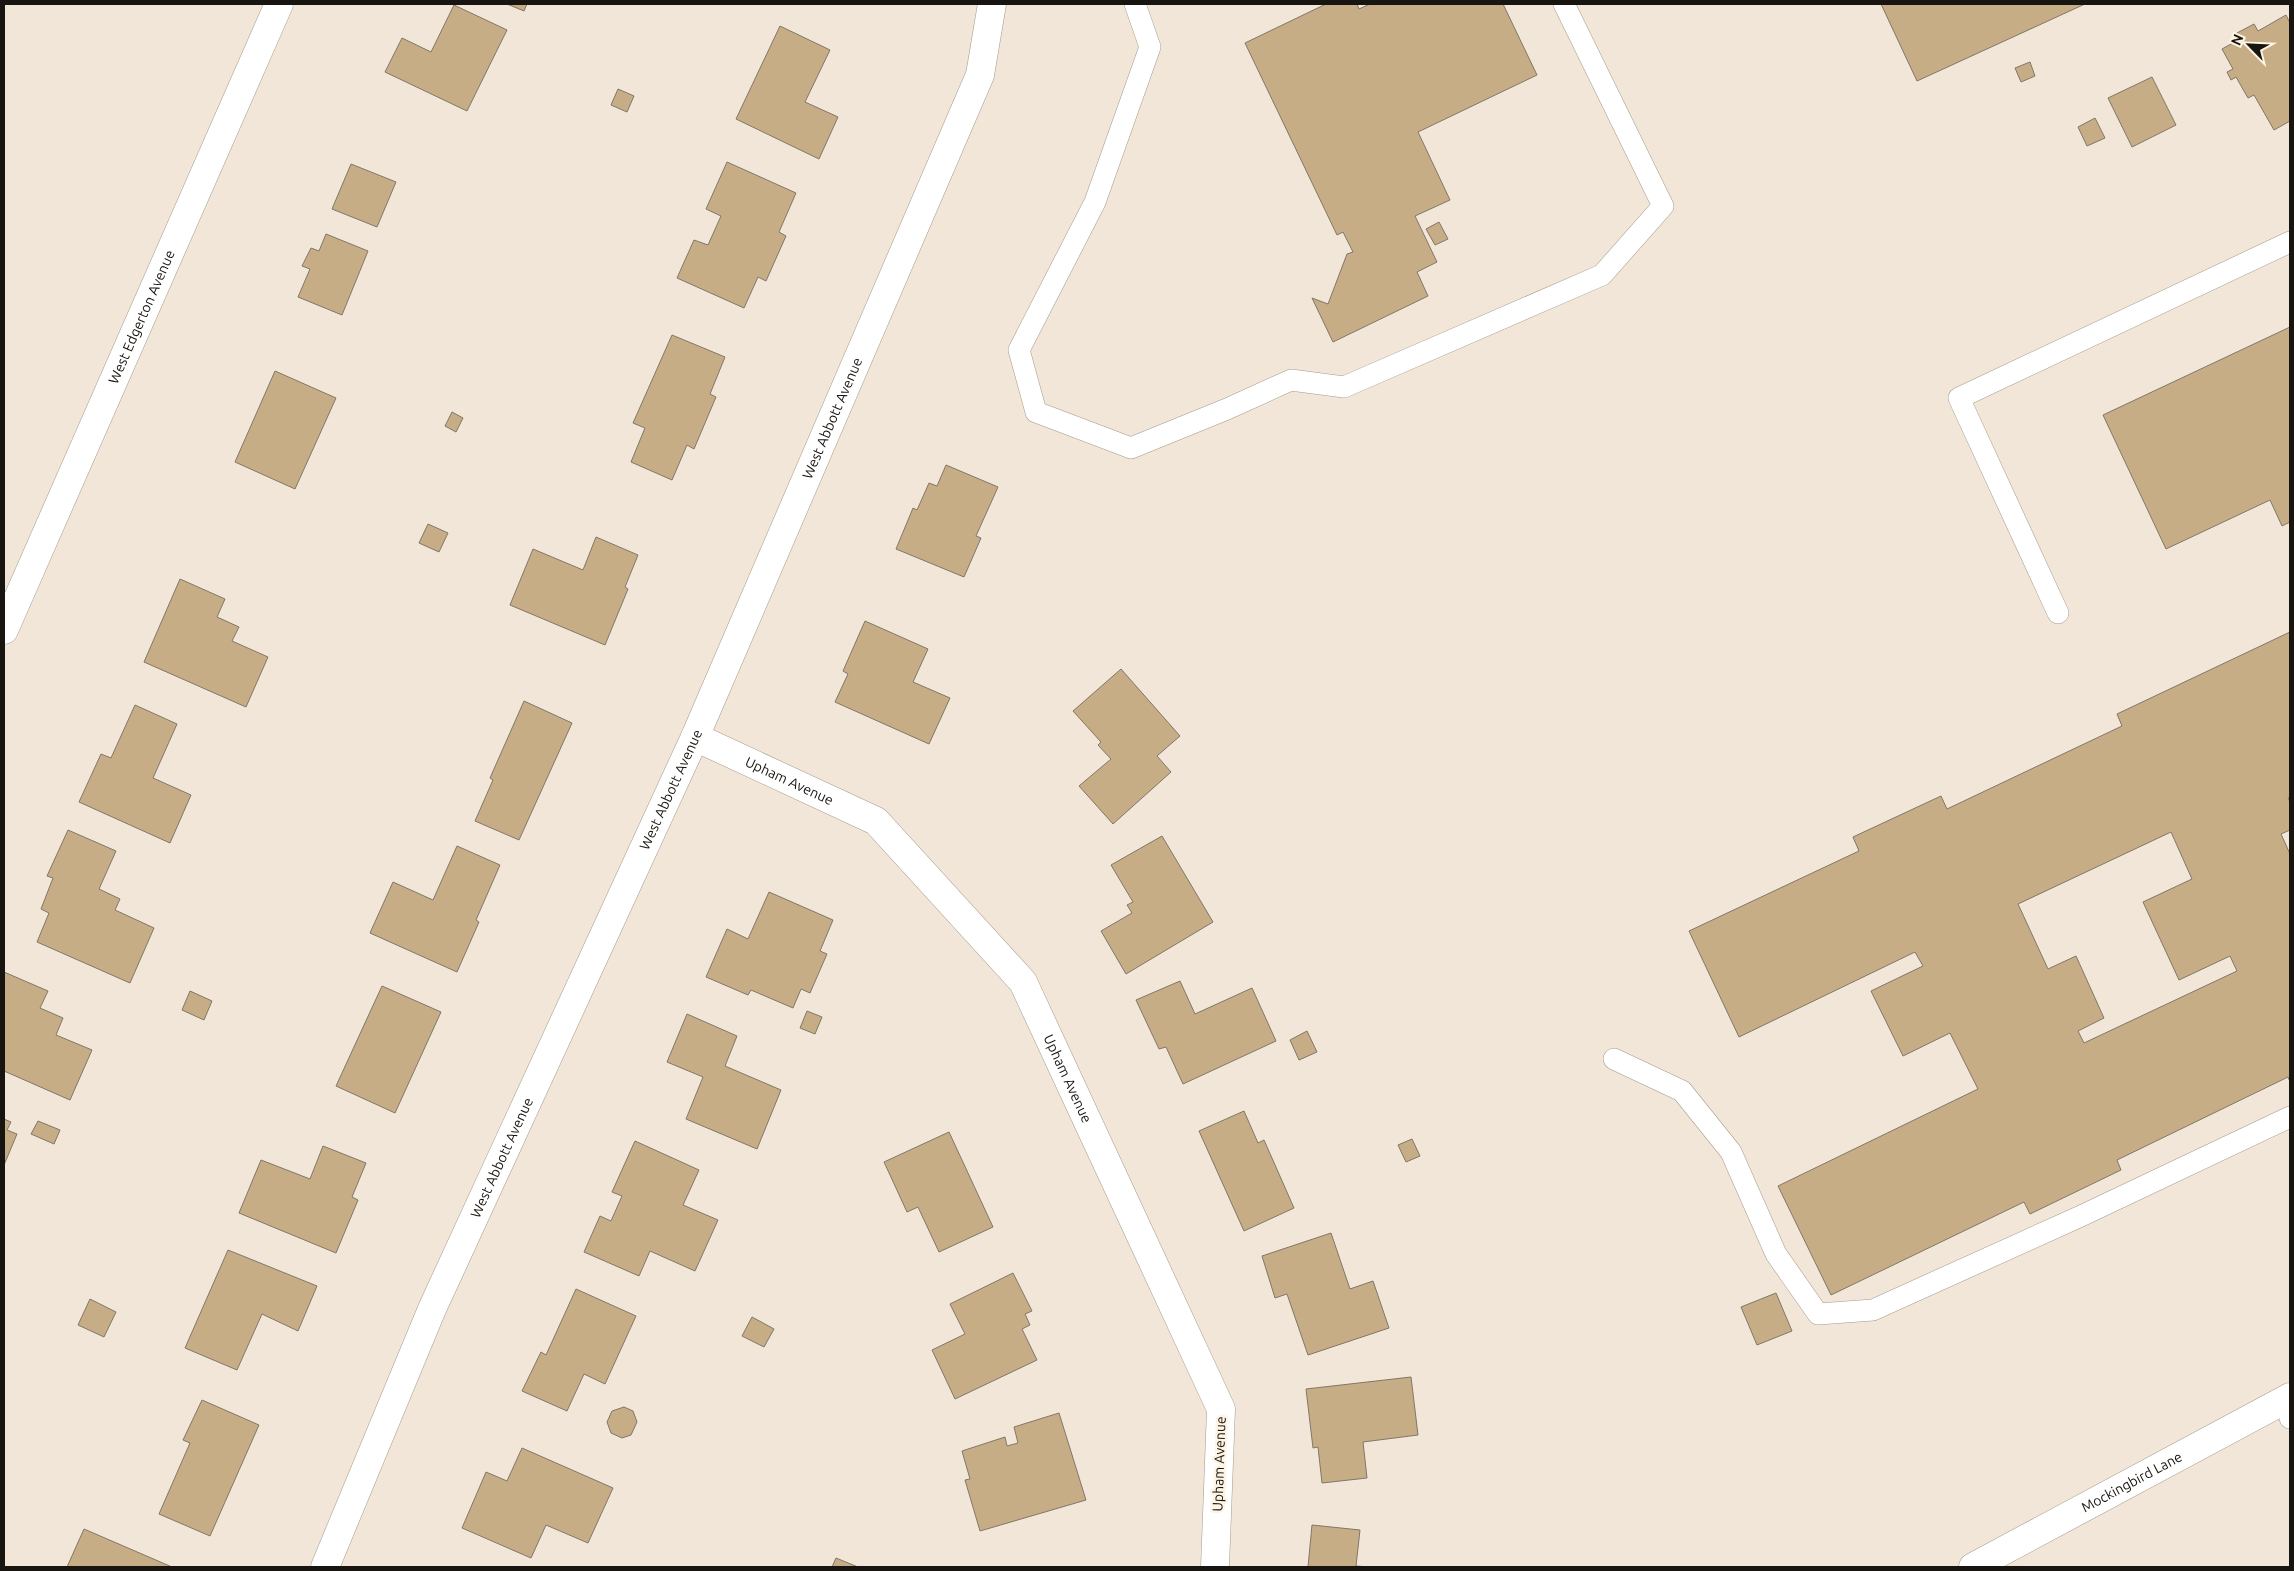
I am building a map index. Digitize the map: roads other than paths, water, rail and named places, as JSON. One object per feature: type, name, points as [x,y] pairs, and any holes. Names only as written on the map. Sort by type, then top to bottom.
[{"type":"street","name":"West Edgerton Avenue","points":[[4,630],[279,4]]},
{"type":"street","name":"West Abbott Avenue","points":[[325,1567],[432,1308],[695,738],[980,75],[992,4]]},
{"type":"street","name":"Upham Avenue","points":[[695,738],[876,820],[1023,982],[1221,1409],[1216,1567]]},
{"type":"street","name":"Mockingbird Lane","points":[[1973,1567],[2289,1405]]},
{"type":"lane","points":[[1135,4],[1150,47],[1095,202],[1018,350],[1036,412],[1131,448],[1227,409],[1291,380],[1344,387],[1602,275],[1663,206],[1564,4]]},
{"type":"lane","points":[[2058,613],[1959,398],[2290,242]]},
{"type":"lane","points":[[1614,1060],[1682,1091],[1731,1152],[1776,1254],[1818,1314],[1873,1310],[2081,1216],[2290,1117]]}]
